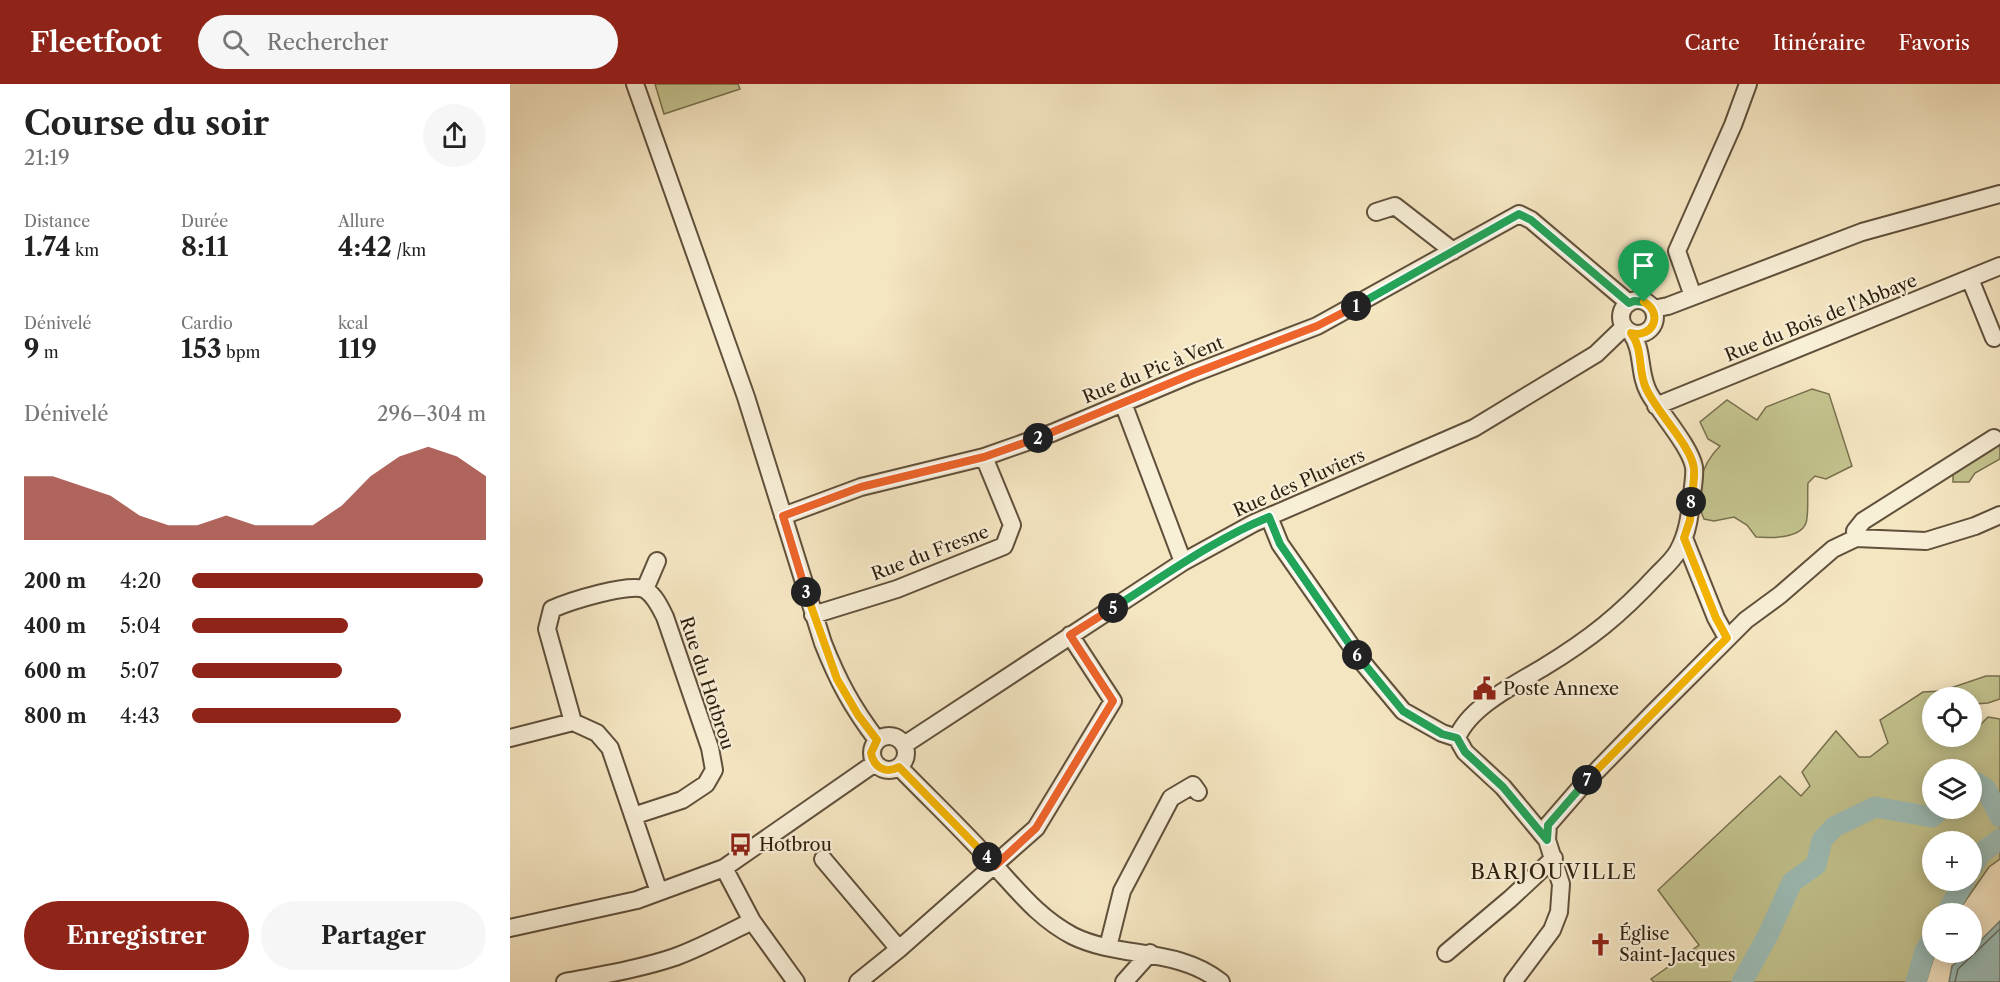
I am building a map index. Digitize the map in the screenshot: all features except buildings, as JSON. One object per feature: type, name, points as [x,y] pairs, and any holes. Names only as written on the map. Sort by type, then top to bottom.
[{"type":"street","points":[[635,84],[746,397],[813,615],[837,679],[858,715],[877,740]]},
{"type":"street","points":[[1693,296],[1677,252],[1733,125],[1748,84]]},
{"type":"street","points":[[1653,309],[1668,306],[1862,232],[2000,194]]},
{"type":"street","points":[[1376,212],[1395,206],[1453,252]]},
{"type":"street","name":"Rue du Pic à Vent","points":[[783,516],[861,487],[984,457],[1052,433],[1192,374],[1317,326],[1519,214],[1531,220],[1629,303]]},
{"type":"street","name":"Rue du Bois de l'Abbaye","points":[[1656,406],[2000,266]]},
{"type":"street","points":[[1970,279],[1994,338]]},
{"type":"street","points":[[1457,738],[1461,728],[1492,699],[1585,642],[1609,623],[1677,553],[1684,538],[1690,520],[1694,468],[1688,452],[1645,387],[1641,375],[1638,342],[1628,330],[1621,317],[1625,307],[1634,301],[1644,302],[1653,309],[1655,319],[1651,329],[1642,334],[1628,330]]},
{"type":"street","name":"Rue des Pluviers","points":[[904,745],[1184,562],[1254,523],[1474,428],[1596,354],[1628,330]]},
{"type":"street","points":[[1123,403],[1184,562]]},
{"type":"street","points":[[1856,538],[1855,531],[1863,521],[1994,438]]},
{"type":"street","name":"Rue du Fresne","points":[[813,615],[897,589],[1004,546],[1012,525],[984,457]]},
{"type":"street","points":[[1547,840],[1548,825],[1581,787],[1727,638],[1833,549],[1856,538],[1926,540],[1975,526],[2000,515]]},
{"type":"street","points":[[1269,517],[1280,544],[1363,663],[1396,703],[1403,711],[1442,734],[1457,738],[1465,752],[1503,787],[1547,840],[1561,884],[1559,912],[1552,930],[1513,982]]},
{"type":"street","points":[[1684,538],[1716,618],[1727,638]]},
{"type":"street","points":[[573,722],[547,629],[552,609],[563,604],[630,587],[645,589],[657,561]]},
{"type":"street","name":"Rue du Hotbrou","points":[[633,816],[682,800],[706,784],[714,770],[710,748],[664,616],[659,603],[645,589]]},
{"type":"street","points":[[858,982],[899,950],[1036,828],[1113,701],[1070,635]]},
{"type":"street","points":[[510,738],[573,722],[597,733],[610,748],[659,892]]},
{"type":"street","points":[[890,736],[900,740],[904,745],[906,756],[899,767],[884,770],[875,763],[871,753],[877,740],[890,736]]},
{"type":"street","points":[[510,928],[637,900],[724,868],[875,763]]},
{"type":"street","points":[[899,767],[995,866],[1020,896],[1051,922],[1074,936],[1108,947],[1174,959],[1195,967],[1221,982]]},
{"type":"street","points":[[1108,947],[1122,891],[1171,798],[1192,785],[1198,792]]},
{"type":"street","points":[[1446,953],[1554,858]]},
{"type":"street","points":[[823,859],[899,950]]},
{"type":"street","points":[[724,868],[752,921],[796,982]]},
{"type":"street","points":[[565,982],[613,978],[718,939],[752,921]]},
{"type":"street","points":[[1124,982],[1150,953]]},
{"type":"green space","points":[[655,84],[738,84],[740,89],[664,114]]},
{"type":"green space","points":[[1812,389],[1829,394],[1852,466],[1826,479],[1815,476],[1808,483],[1807,519],[1803,528],[1791,535],[1756,537],[1747,525],[1734,517],[1714,521],[1704,519],[1699,500],[1700,480],[1708,462],[1720,446],[1708,439],[1700,422],[1727,400],[1757,420],[1766,407]]},
{"type":"green space","points":[[2000,440],[2000,459],[1975,473],[1969,482],[1953,482],[1953,469]]},
{"type":"green space","points":[[1986,676],[2000,676],[2000,699],[1982,703],[1982,687],[1954,687]]},
{"type":"green space","points":[[1922,693],[1922,747],[1982,747],[1982,723],[1988,717],[2000,719],[2000,859],[1989,867],[1982,877],[1982,831],[1922,831],[1922,891],[1972,891],[1964,903],[1922,903],[1922,963],[1932,963],[1926,982],[1654,982],[1651,979],[1699,945],[1658,890],[1780,776],[1801,796],[1810,786],[1802,772],[1836,731],[1859,757],[1870,757],[1888,743],[1880,720]],"holes":[[[1763,924],[1767,928],[1779,928],[1770,949],[1754,948]]]},
{"type":"water","points":[[2000,921],[2000,982],[1949,982],[1952,966],[1956,963],[1982,963],[1982,939]]},
{"type":"waterway","points":[[1982,786],[1986,789],[2000,817]]},
{"type":"waterway","points":[[1742,982],[1768,935],[1792,882],[1816,865],[1822,840],[1834,827],[1875,807],[1922,815]]},
{"type":"waterway","points":[[1982,852],[2000,839]]},
{"type":"waterway","points":[[1952,903],[1959,891]]},
{"type":"waterway","points":[[1916,982],[1922,961]]},
{"type":"place","name":"Poste Annexe","points":[[1485,689]]},
{"type":"place","name":"Hotbrou","points":[[741,845]]},
{"type":"place","name":"Église Saint-Jacques","points":[[1601,944]]},
{"type":"district","name":"BARJOUVILLE","points":[[1554,871]]},
{"type":"route","points":[[1519,214],[1531,220],[1629,303],[1639,300],[1644,302],[1653,309],[1654,324],[1651,329],[1642,334],[1631,333],[1638,342],[1641,375],[1656,406],[1688,452],[1694,468],[1690,520],[1684,538],[1716,618],[1727,638],[1581,787],[1548,825],[1547,840],[1503,787],[1465,752],[1457,738],[1442,734],[1403,711],[1382,687],[1280,544],[1269,517],[1184,562],[1070,635],[1113,701],[1036,828],[995,866],[899,767],[884,770],[872,758],[872,747],[877,740],[858,715],[837,679],[813,615],[783,516],[861,487],[984,457],[1052,433],[1192,374],[1317,326],[1519,214]]}]
